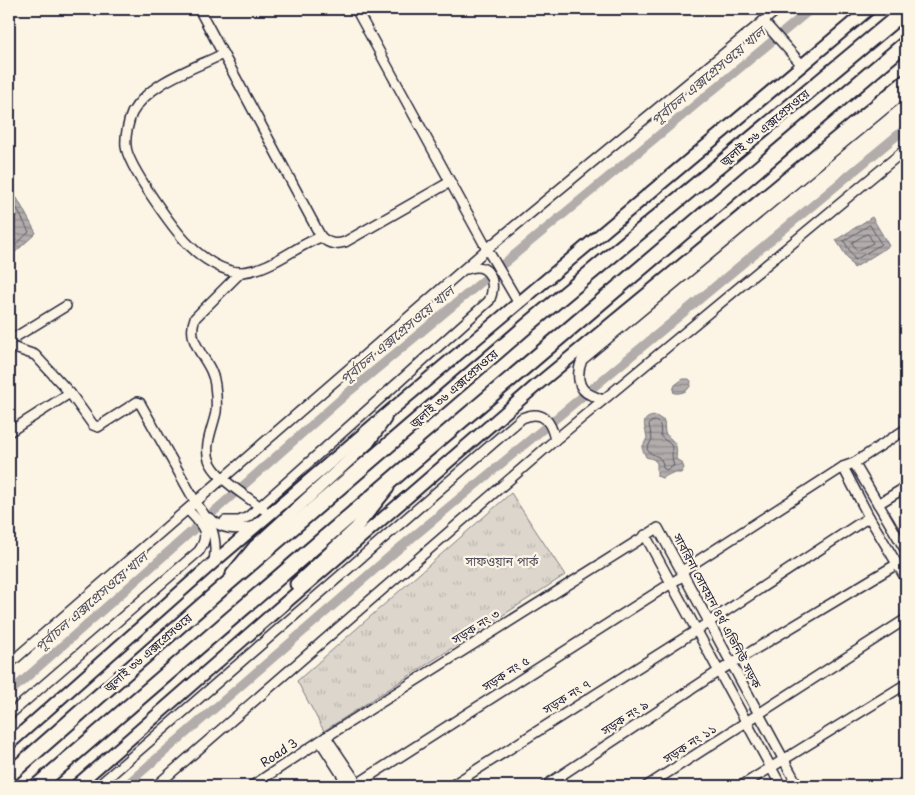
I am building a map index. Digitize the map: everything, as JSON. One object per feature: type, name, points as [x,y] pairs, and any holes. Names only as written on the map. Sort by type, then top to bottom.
[{"type":"highway","name":"জুলাই ৩৬ এক্সপ্রেসওয়ে","points":[[9,775],[220,590],[536,318],[906,10]]},
{"type":"highway","name":"জুলাই ৩৬ এক্সপ্রেসওয়ে","points":[[37,786],[402,471],[906,44]]},
{"type":"main road","points":[[9,744],[269,514],[518,302],[869,9]]},
{"type":"main road","points":[[76,786],[538,384],[906,80]]},
{"type":"main road","points":[[220,590],[255,546],[368,443],[380,429],[390,411]]},
{"type":"main road","points":[[268,617],[281,598],[356,528],[402,471]]},
{"type":"street","points":[[199,9],[321,237],[328,242],[336,244],[344,242],[450,182]]},
{"type":"street","points":[[356,9],[518,302]]},
{"type":"street","points":[[9,664],[487,249],[766,25],[778,9]]},
{"type":"street","points":[[766,25],[802,65]]},
{"type":"street","points":[[223,54],[158,86],[147,94],[133,112],[129,123],[126,147],[137,175],[189,246],[222,268],[241,272],[261,267],[311,240],[321,237]]},
{"type":"street","points":[[602,400],[589,395],[582,387],[578,371],[582,360],[906,91]]},
{"type":"street","points":[[156,786],[602,400],[906,149]]},
{"type":"street","points":[[225,521],[239,521],[248,517],[490,301],[494,292],[491,277],[486,270],[475,266],[462,271]]},
{"type":"street","points":[[241,272],[195,318],[191,327],[193,337],[215,382],[216,412],[209,436],[208,451],[210,462],[224,479],[269,514]]},
{"type":"street","points":[[9,341],[66,306]]},
{"type":"street","points":[[9,346],[35,355],[70,393],[93,425],[98,427],[137,402],[140,403],[213,530],[216,545],[214,562]]},
{"type":"street","points":[[9,432],[70,393]]},
{"type":"street","points":[[98,786],[522,418],[530,415],[539,415],[547,420],[553,430],[555,440]]},
{"type":"street","name":"সড়ক নং ৫","points":[[355,786],[671,582],[843,467],[854,463],[906,429]]},
{"type":"street","points":[[854,463],[906,551]]},
{"type":"street","points":[[843,467],[869,517],[906,579]]},
{"type":"street","points":[[878,504],[906,487]]},
{"type":"street","points":[[9,715],[199,551],[204,544],[205,535],[202,526],[188,510]]},
{"type":"street","points":[[206,516],[219,526],[232,529],[256,526]]},
{"type":"street","name":"সড়ক নং ৭","points":[[451,786],[697,630],[869,517]]},
{"type":"street","name":"সাবরিনা সোবহান ৪র্থ এভিনিউ সড়ক","points":[[645,535],[658,528],[798,786]]},
{"type":"street","points":[[645,535],[781,786]]},
{"type":"street","name":"সড়ক নং ৩","points":[[323,739],[645,535]]},
{"type":"street","name":"সড়ক নং ৯","points":[[545,786],[719,672],[897,564]]},
{"type":"street","name":"সড়ক নং ১১","points":[[647,786],[906,619]]},
{"type":"street","points":[[741,786],[906,684]]},
{"type":"street","points":[[323,739],[355,786]]},
{"type":"street","name":"Road 3","points":[[252,786],[323,739]]},
{"type":"green space","name":"সাফওয়ান পার্ক","points":[[511,493],[565,575],[324,731],[297,681]]},
{"type":"water","points":[[17,198],[36,233],[10,257],[9,200]]},
{"type":"water","points":[[872,217],[889,246],[854,268],[836,240]]},
{"type":"water","points":[[683,379],[691,381],[690,387],[683,392],[674,393],[675,385]]},
{"type":"water","points":[[656,416],[664,421],[665,433],[677,449],[676,459],[682,463],[684,468],[681,473],[672,473],[662,478],[657,476],[657,463],[653,459],[646,457],[642,448],[647,438],[645,421],[647,418]]},
{"type":"waterway","name":"পূর্বাচল এক্সপ্রেসওয়ে খাল","points":[[9,693],[350,391],[811,9]]},
{"type":"waterway","name":"পূর্বাচল এক্সপ্রেসওয়ে খাল","points":[[125,786],[396,551],[906,128]]}]
